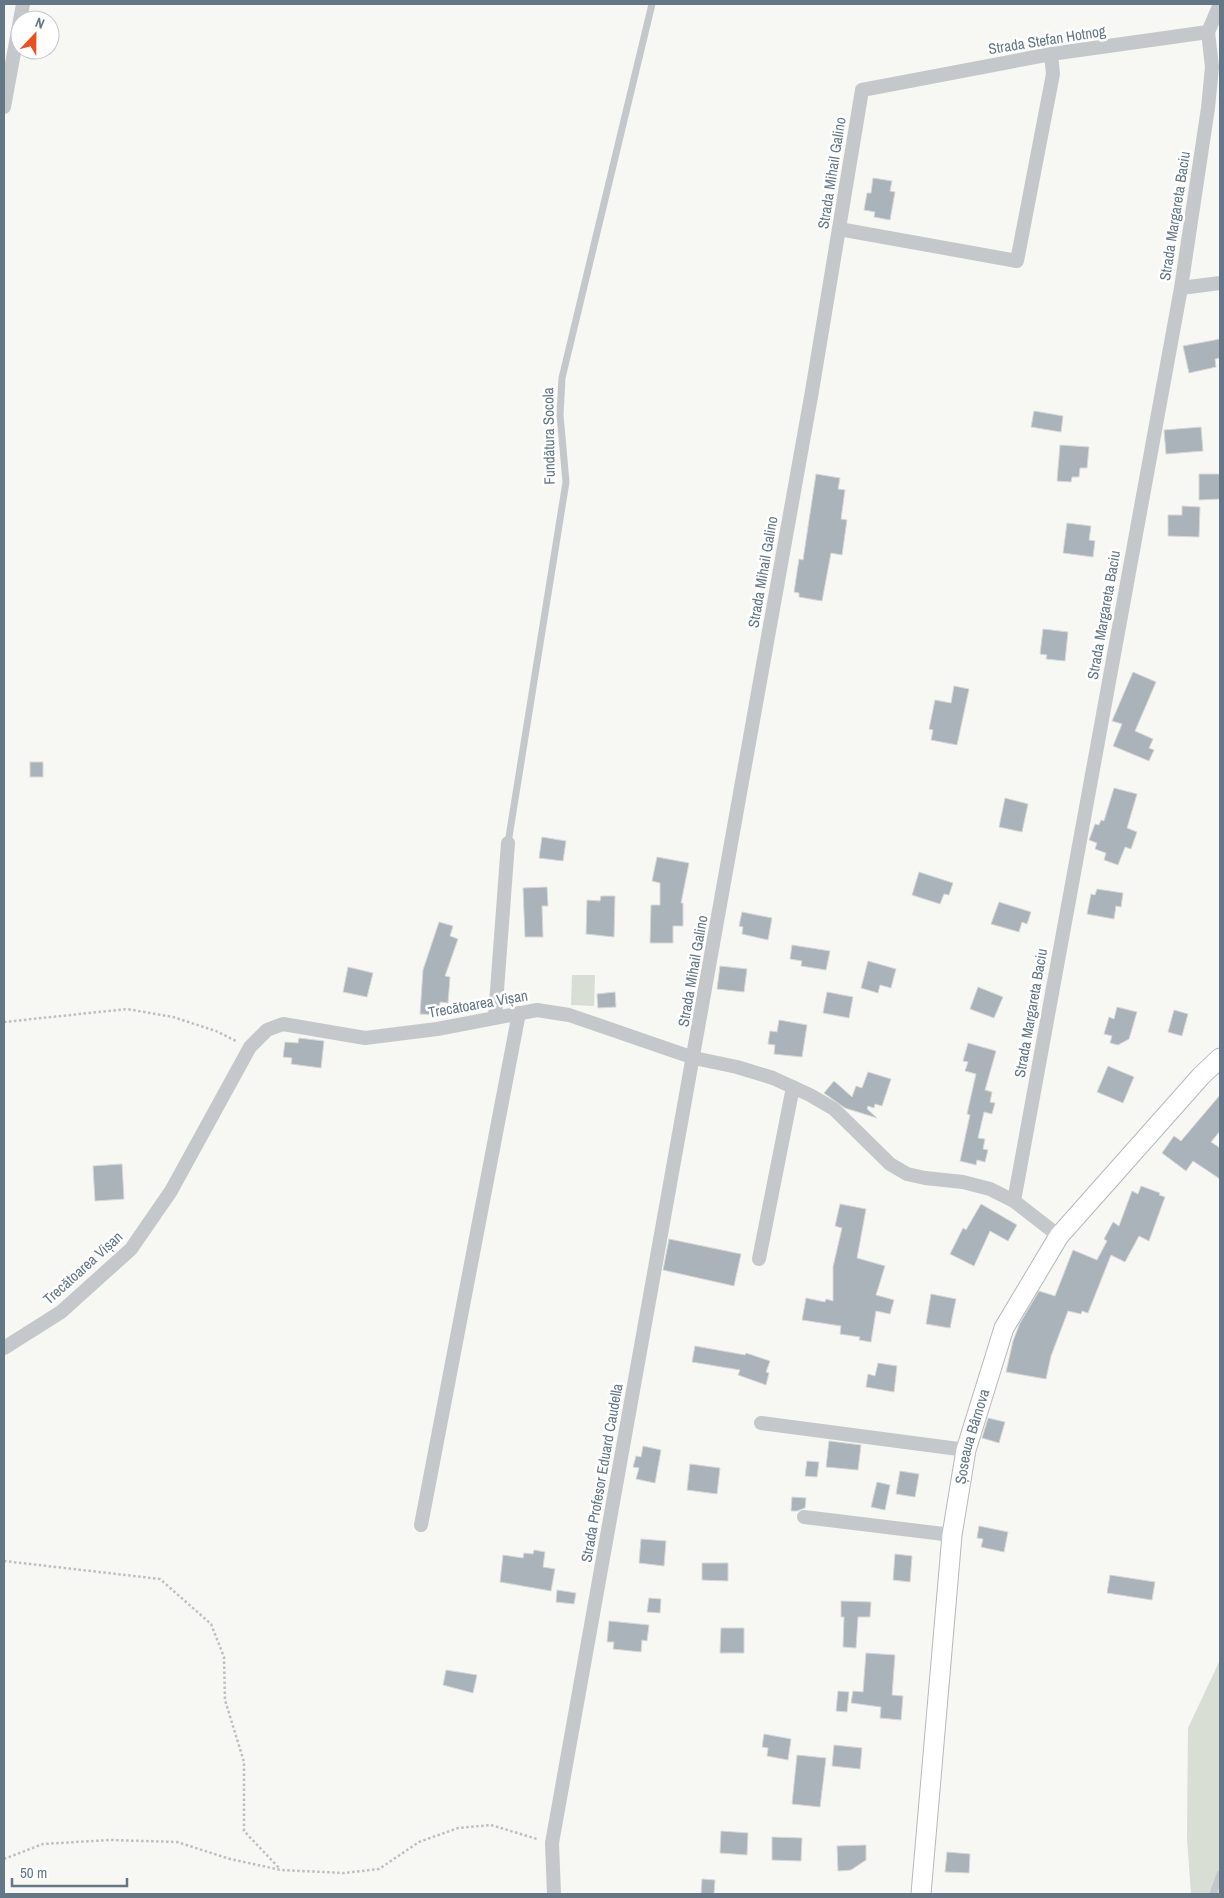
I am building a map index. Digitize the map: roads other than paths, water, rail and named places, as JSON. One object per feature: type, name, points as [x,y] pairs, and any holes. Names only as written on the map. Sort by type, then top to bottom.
[{"type":"main road","name":"Șoseaua Bârnova","points":[[921,1894],[952,1535],[966,1450],[1004,1328],[1059,1236],[1201,1076],[1220,1058]]},
{"type":"street","points":[[4,107],[23,4]]},
{"type":"street","points":[[1208,32],[1220,4]]},
{"type":"street","name":"Strada Stefan Hotnog","points":[[862,90],[1051,54],[1208,32]]},
{"type":"street","name":"Strada Margareta Baciu","points":[[1014,1202],[1180,288],[1208,108],[1212,67],[1208,32]]},
{"type":"street","points":[[839,229],[1017,261],[1053,74],[1051,54]]},
{"type":"street","name":"Strada Mihail Galino","points":[[694,1058],[812,391],[862,90]]},
{"type":"street","points":[[1180,288],[1220,283]]},
{"type":"street","points":[[495,1017],[508,843]]},
{"type":"street","name":"Trecătoarea Vișan","points":[[4,1348],[61,1312],[131,1249],[171,1190],[250,1047],[267,1030],[283,1024],[365,1038],[437,1029],[537,1010],[569,1015],[694,1058],[737,1067],[773,1078],[794,1087],[834,1109],[890,1164],[907,1174],[963,1182],[990,1189],[1014,1202],[1059,1236]]},
{"type":"street","points":[[421,1525],[519,1013]]},
{"type":"street","name":"Strada Profesor Eduard Caudella","points":[[554,1894],[552,1843],[694,1058]]},
{"type":"street","points":[[759,1259],[794,1087]]},
{"type":"street","points":[[761,1423],[966,1450]]},
{"type":"street","points":[[804,1517],[952,1535]]},
{"type":"lane","name":"Fundătura Socola","points":[[508,843],[566,482],[560,416],[562,378],[652,4]]},
{"type":"lane","points":[[1213,1894],[1220,1874]]}]
